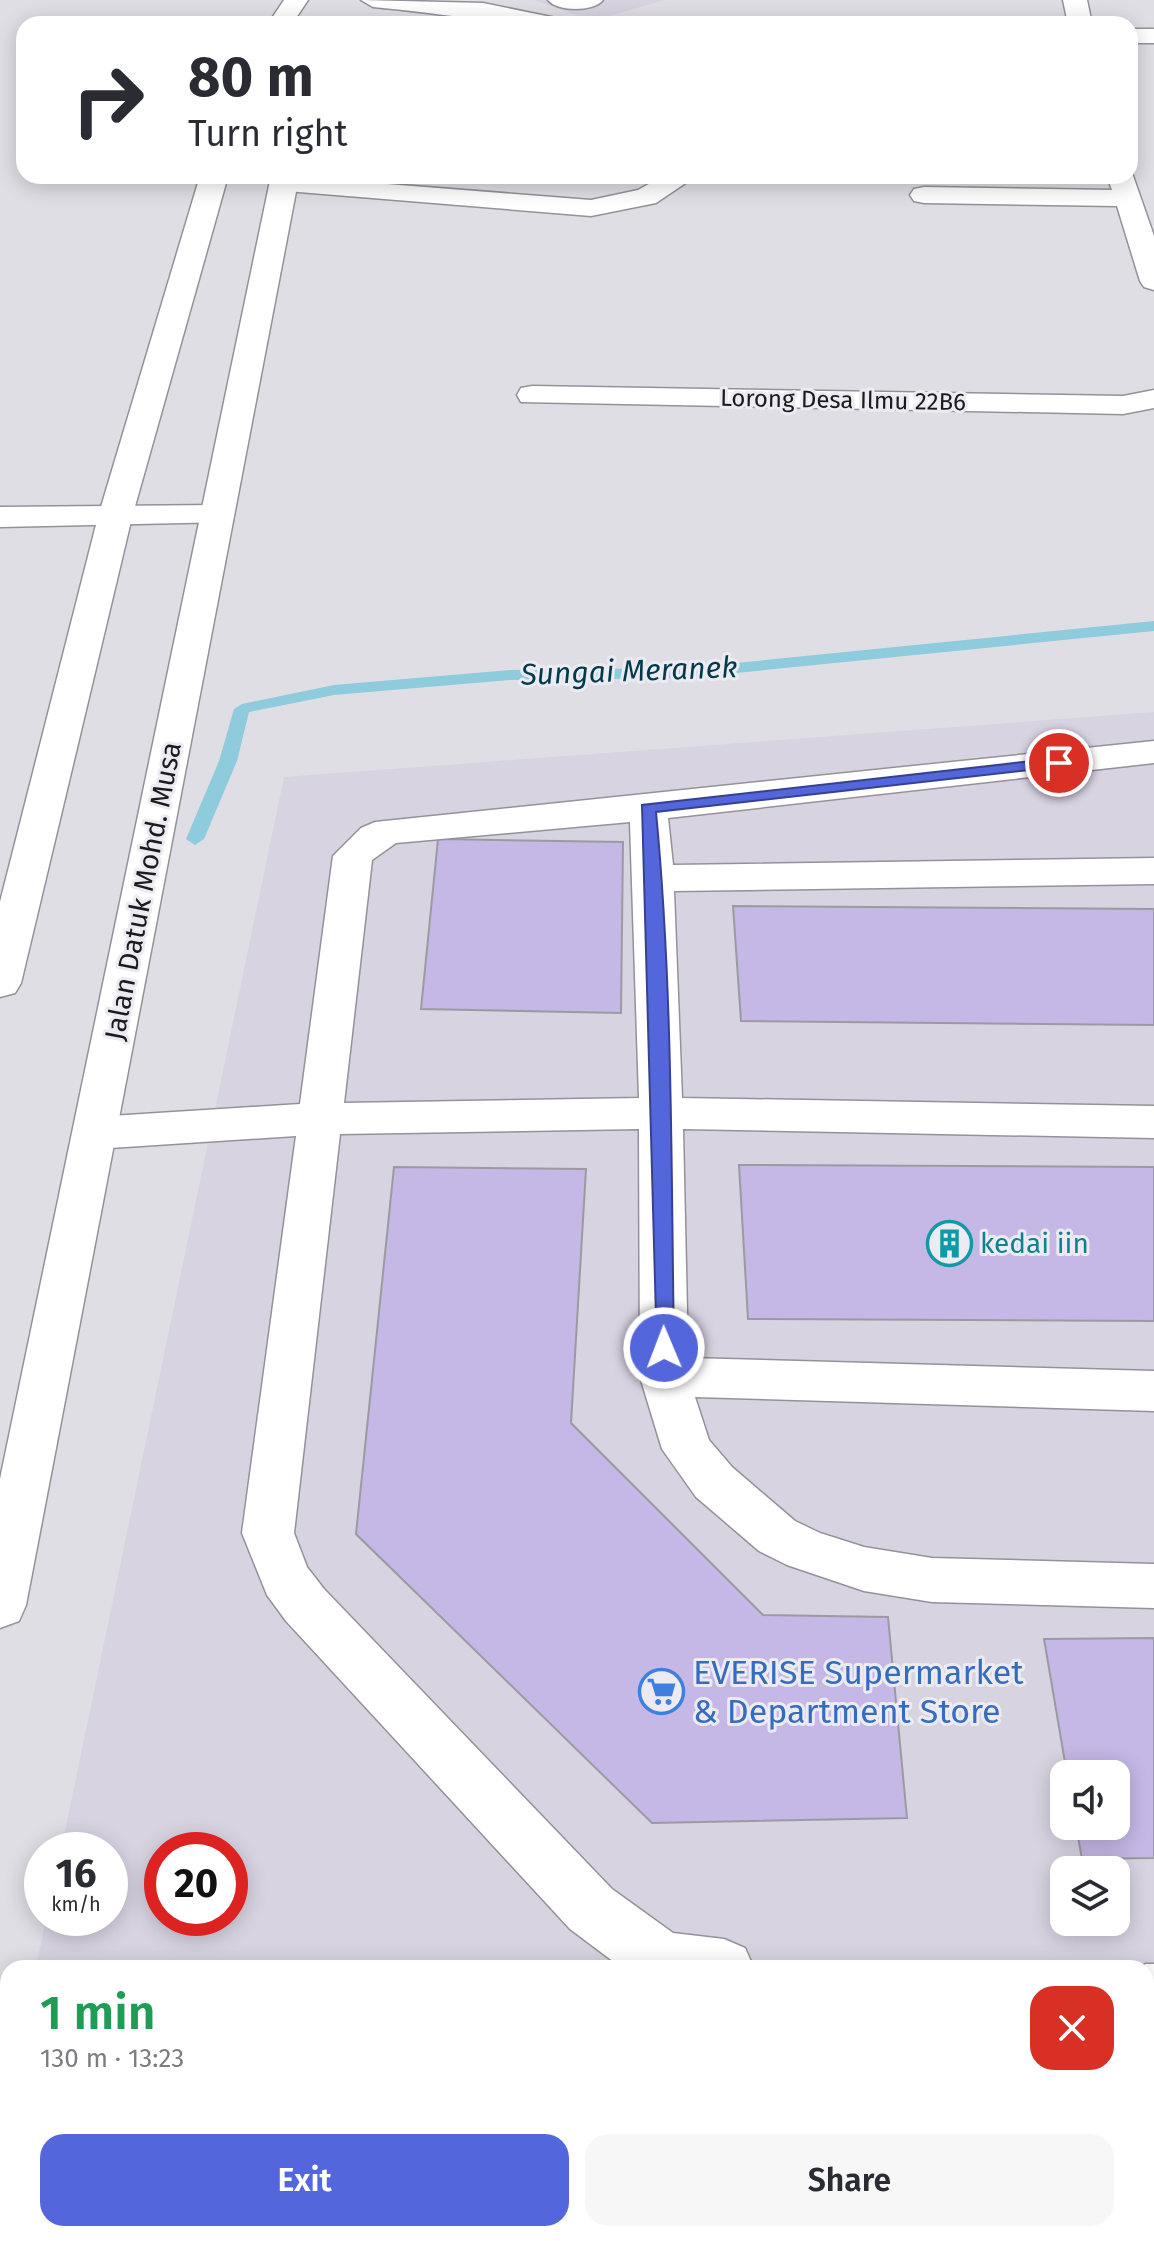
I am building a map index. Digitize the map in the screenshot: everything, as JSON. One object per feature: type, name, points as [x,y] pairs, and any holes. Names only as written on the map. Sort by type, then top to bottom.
[{"type":"main road","points":[[373,0],[468,8],[510,16]]},
{"type":"main road","points":[[560,0],[591,0]]},
{"type":"main road","points":[[291,16],[308,4]]},
{"type":"main road","points":[[0,983],[115,517],[212,184]]},
{"type":"main road","name":"Jalan Datuk Mohd. Musa","points":[[0,1605],[283,184]]},
{"type":"main road","points":[[402,184],[602,207],[646,197],[668,184]]},
{"type":"main road","points":[[924,195],[1124,187],[1154,281]]},
{"type":"main road","name":"Lorong Desa Ilmu 22B6","points":[[532,395],[1123,405],[1154,399]]},
{"type":"main road","points":[[0,517],[217,515]]},
{"type":"main road","points":[[662,1960],[633,1942],[591,1909],[305,1605],[276,1561],[268,1533],[353,856],[389,831],[648,808],[1154,752]]},
{"type":"main road","points":[[648,808],[654,878],[661,1113],[664,1377],[687,1449],[714,1482],[777,1536],[805,1550],[864,1569],[932,1580],[1154,1586]]},
{"type":"main road","points":[[654,878],[1154,871]]},
{"type":"main road","points":[[95,1133],[318,1119],[661,1113],[1154,1122]]},
{"type":"main road","points":[[664,1377],[1154,1391]]},
{"type":"shaded area","points":[[534,0],[665,0],[609,16],[577,16]]},
{"type":"shaded area","points":[[1154,712],[1154,1960],[38,1960],[42,1936],[128,1936],[128,1832],[65,1832],[284,777]]},
{"type":"building","points":[[438,839],[623,842],[621,1013],[421,1009]]},
{"type":"building","points":[[733,906],[1154,909],[1154,1025],[741,1021]]},
{"type":"building","name":"kedai iin","points":[[739,1165],[1154,1167],[1154,1321],[748,1319]]},
{"type":"building","points":[[394,1167],[586,1169],[571,1423],[763,1615],[888,1617],[907,1818],[652,1823],[356,1534]]},
{"type":"building","points":[[1154,1638],[1154,1858],[1081,1856],[1079,1840],[1130,1840],[1130,1760],[1065,1760],[1044,1639]]},
{"type":"waterway","name":"Sungai Meranek","points":[[195,839],[228,761],[242,709],[334,690],[510,675],[686,673],[1154,626]]},
{"type":"place","name":"kedai iin","points":[[949,1243]]},
{"type":"place","name":"EVERISE Supermarket & Department Store","points":[[662,1692]]},
{"type":"route","points":[[664,1348],[661,1113],[654,878],[648,808],[1059,763]]}]
